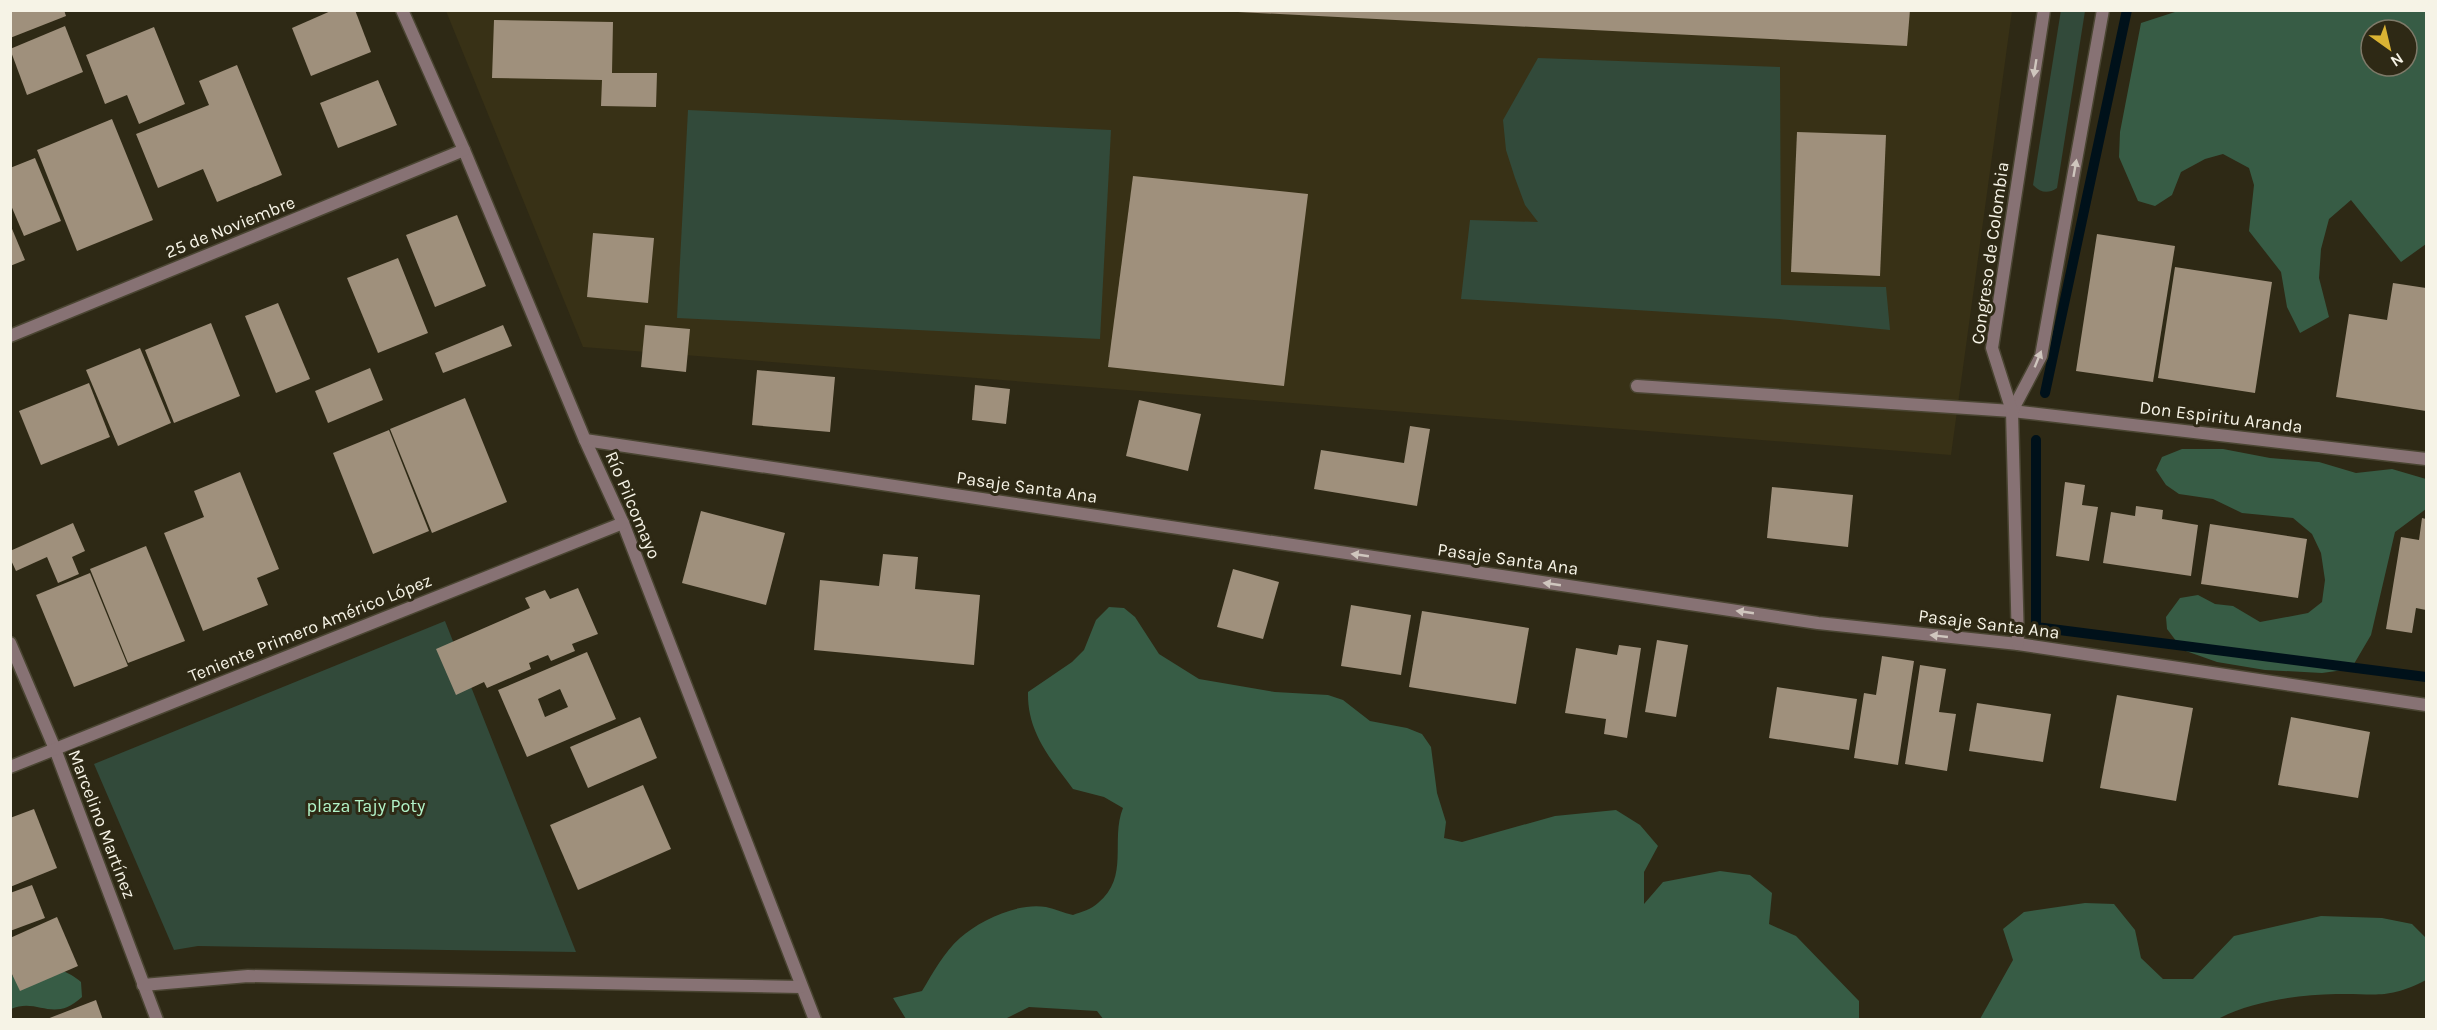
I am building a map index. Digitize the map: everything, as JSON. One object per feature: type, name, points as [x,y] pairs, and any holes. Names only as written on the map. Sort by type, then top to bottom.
[{"type":"street","name":"Río Pilcomayo","points":[[402,10],[464,150],[585,440],[623,523],[815,1020]]},
{"type":"street","name":"Congreso de Colombia","points":[[2018,644],[2012,411],[1992,348],[2044,10]]},
{"type":"street","points":[[2012,411],[2041,356],[2103,10]]},
{"type":"street","name":"25 de Noviembre","points":[[10,336],[464,150]]},
{"type":"street","name":"Don Espiritu Aranda","points":[[1637,386],[2012,411],[2427,459]]},
{"type":"street","name":"Pasaje Santa Ana","points":[[585,440],[1818,623],[2018,644],[2427,705]]},
{"type":"street","name":"Teniente Primero Américo López","points":[[10,767],[623,523]]},
{"type":"street","name":"Marcelino Martínez","points":[[10,643],[55,749],[157,1020]]},
{"type":"street","points":[[143,985],[248,976],[801,987]]},
{"type":"shaded area","points":[[446,11],[2012,11],[1951,455],[583,347]]},
{"type":"green space","points":[[2061,10],[2085,11],[2057,188],[2045,192],[2033,185]]},
{"type":"green space","points":[[2178,11],[2426,11],[2426,244],[2401,262],[2351,200],[2329,219],[2321,249],[2319,278],[2329,317],[2300,333],[2287,307],[2281,272],[2249,231],[2254,185],[2249,168],[2223,154],[2205,159],[2181,172],[2172,195],[2155,206],[2138,201],[2119,157],[2120,132],[2141,23]]},
{"type":"green space","points":[[1538,58],[1780,67],[1781,285],[1886,287],[1890,330],[1779,319],[1461,299],[1470,220],[1538,222],[1525,205],[1515,178],[1506,150],[1503,120]]},
{"type":"green space","points":[[688,110],[1111,130],[1100,339],[677,318]]},
{"type":"green space","points":[[2182,449],[2223,449],[2270,458],[2319,462],[2356,473],[2392,469],[2426,479],[2426,509],[2395,532],[2371,635],[2351,669],[2322,673],[2265,670],[2217,662],[2183,650],[2167,629],[2166,617],[2180,598],[2198,595],[2215,604],[2233,606],[2260,622],[2308,613],[2322,602],[2325,580],[2321,553],[2312,534],[2293,518],[2242,513],[2213,499],[2179,494],[2166,485],[2156,470],[2162,457]]},
{"type":"green space","points":[[1109,607],[1124,608],[1135,617],[1159,654],[1199,679],[1275,692],[1328,695],[1343,700],[1370,721],[1407,728],[1422,734],[1431,747],[1437,793],[1446,822],[1444,838],[1462,842],[1555,816],[1616,810],[1640,825],[1658,846],[1644,872],[1644,904],[1663,882],[1720,871],[1750,875],[1772,893],[1769,924],[1796,936],[1859,1001],[1859,1019],[1104,1020],[1097,1011],[1029,1007],[1005,1019],[906,1019],[893,998],[922,991],[939,963],[968,931],[1000,914],[1024,907],[1046,907],[1073,915],[1096,905],[1108,893],[1114,882],[1118,858],[1118,833],[1123,808],[1104,797],[1073,789],[1048,755],[1036,732],[1031,720],[1028,692],[1072,662],[1084,650],[1096,620]]},
{"type":"green space","name":"plaza Tajy Poty","points":[[445,621],[576,952],[198,946],[174,950],[94,764]]},
{"type":"green space","points":[[2085,903],[2114,904],[2135,930],[2141,958],[2163,979],[2193,979],[2234,936],[2321,916],[2382,918],[2412,924],[2426,938],[2426,980],[2391,993],[2321,995],[2275,1000],[2245,1008],[2218,1019],[1980,1019],[2013,960],[2003,929],[2024,912]]},
{"type":"green space","points":[[38,967],[61,970],[76,978],[81,982],[82,997],[62,1009],[21,1006],[11,1009],[11,976]]},
{"type":"building","points":[[10,10],[64,10],[66,16],[10,38]]},
{"type":"building","points":[[333,10],[355,10],[371,52],[311,76],[292,28]]},
{"type":"building","points":[[1199,10],[1910,10],[1907,46]]},
{"type":"building","points":[[494,20],[613,22],[612,73],[657,73],[656,107],[601,106],[602,80],[492,78]]},
{"type":"building","points":[[65,26],[83,72],[27,95],[10,49]]},
{"type":"building","points":[[154,27],[185,104],[139,124],[127,95],[105,104],[86,55]]},
{"type":"building","points":[[237,65],[282,175],[217,202],[203,169],[158,188],[136,134],[209,105],[199,81]]},
{"type":"building","points":[[378,80],[397,125],[338,148],[320,103]]},
{"type":"building","points":[[112,119],[153,220],[77,251],[37,150]]},
{"type":"building","points":[[1797,132],[1886,135],[1880,276],[1791,272]]},
{"type":"building","points":[[35,158],[61,221],[24,236],[10,203],[10,168]]},
{"type":"building","points":[[1133,176],[1308,194],[1284,386],[1108,367]]},
{"type":"building","points":[[457,215],[486,286],[435,307],[406,235]]},
{"type":"building","points":[[10,224],[25,260],[10,266]]},
{"type":"building","points":[[593,233],[654,238],[648,303],[587,297]]},
{"type":"building","points":[[2097,234],[2175,246],[2153,382],[2076,371]]},
{"type":"building","points":[[398,258],[428,333],[378,353],[347,278]]},
{"type":"building","points":[[2175,267],[2272,282],[2255,393],[2158,378]]},
{"type":"building","points":[[2393,283],[2426,288],[2426,411],[2336,397],[2349,314],[2387,320]]},
{"type":"building","points":[[278,303],[310,379],[276,393],[245,316]]},
{"type":"building","points":[[211,323],[240,396],[174,423],[145,350]]},
{"type":"building","points":[[503,325],[512,346],[443,373],[435,353]]},
{"type":"building","points":[[645,325],[690,329],[686,372],[641,367]]},
{"type":"building","points":[[140,348],[171,423],[118,446],[86,370]]},
{"type":"building","points":[[370,368],[383,400],[328,423],[315,391]]},
{"type":"building","points":[[757,370],[835,377],[830,432],[752,425]]},
{"type":"building","points":[[89,383],[110,437],[41,465],[19,411]]},
{"type":"building","points":[[975,385],[1010,389],[1006,424],[972,420]]},
{"type":"building","points":[[465,398],[507,502],[432,533],[390,429]]},
{"type":"building","points":[[1139,400],[1201,414],[1188,471],[1126,456]]},
{"type":"building","points":[[1410,426],[1430,429],[1417,506],[1314,489],[1321,450],[1404,463]]},
{"type":"building","points":[[389,430],[429,531],[373,554],[333,453]]},
{"type":"building","points":[[240,472],[279,569],[257,578],[268,605],[203,631],[164,533],[204,517],[194,491]]},
{"type":"building","points":[[2065,482],[2085,485],[2082,505],[2098,507],[2089,561],[2056,556]]},
{"type":"building","points":[[1772,487],[1853,495],[1848,547],[1767,538]]},
{"type":"building","points":[[2136,506],[2163,510],[2162,519],[2198,525],[2191,576],[2103,563],[2111,512],[2135,516]]},
{"type":"building","points":[[701,511],[785,533],[766,605],[682,583]]},
{"type":"building","points":[[2422,518],[2426,519],[2426,610],[2416,608],[2412,633],[2386,629],[2401,537],[2419,540]]},
{"type":"building","points":[[73,523],[85,551],[72,557],[79,574],[58,583],[47,557],[16,571],[10,558],[10,551]]},
{"type":"building","points":[[2210,524],[2307,539],[2298,598],[2201,584]]},
{"type":"building","points":[[146,546],[185,641],[128,663],[90,569]]},
{"type":"building","points":[[883,554],[918,557],[915,589],[980,595],[974,665],[814,650],[820,580],[879,586]]},
{"type":"building","points":[[1233,569],[1279,582],[1263,639],[1217,627]]},
{"type":"building","points":[[90,573],[128,666],[74,687],[36,595]]},
{"type":"building","points":[[578,588],[598,634],[572,644],[575,651],[551,661],[548,655],[529,663],[531,669],[487,688],[484,682],[456,695],[436,649],[530,608],[525,598],[545,590],[550,599]]},
{"type":"building","points":[[1351,605],[1411,615],[1401,675],[1341,666]]},
{"type":"building","points":[[1422,611],[1529,628],[1516,704],[1409,687]]},
{"type":"building","points":[[1657,640],[1688,645],[1676,717],[1645,712]]},
{"type":"building","points":[[1619,645],[1641,648],[1627,738],[1604,734],[1606,719],[1565,713],[1576,648],[1617,655]]},
{"type":"building","points":[[587,652],[616,719],[527,757],[498,690]],"holes":[[[560,689],[568,707],[545,717],[538,699]]]},
{"type":"building","points":[[1882,656],[1914,661],[1898,765],[1854,758],[1864,693],[1876,695]]},
{"type":"building","points":[[1920,665],[1946,669],[1939,712],[1956,714],[1947,771],[1905,764]]},
{"type":"building","points":[[1777,687],[1857,699],[1849,750],[1769,738]]},
{"type":"building","points":[[2117,695],[2193,708],[2176,801],[2100,788]]},
{"type":"building","points":[[1977,703],[2051,714],[2043,762],[1969,751]]},
{"type":"building","points":[[640,717],[657,758],[588,788],[570,747]]},
{"type":"building","points":[[2291,717],[2370,732],[2358,798],[2278,785]]},
{"type":"building","points":[[643,785],[671,849],[578,890],[550,825]]},
{"type":"building","points":[[34,809],[57,868],[10,887],[10,818]]},
{"type":"building","points":[[32,885],[45,918],[10,931],[10,893]]},
{"type":"building","points":[[57,917],[78,966],[20,991],[10,970],[10,938]]},
{"type":"building","points":[[96,1000],[103,1020],[47,1020],[47,1019]]},
{"type":"waterway","points":[[2045,393],[2127,10]]},
{"type":"waterway","points":[[2036,440],[2036,627],[2426,677]]}]
